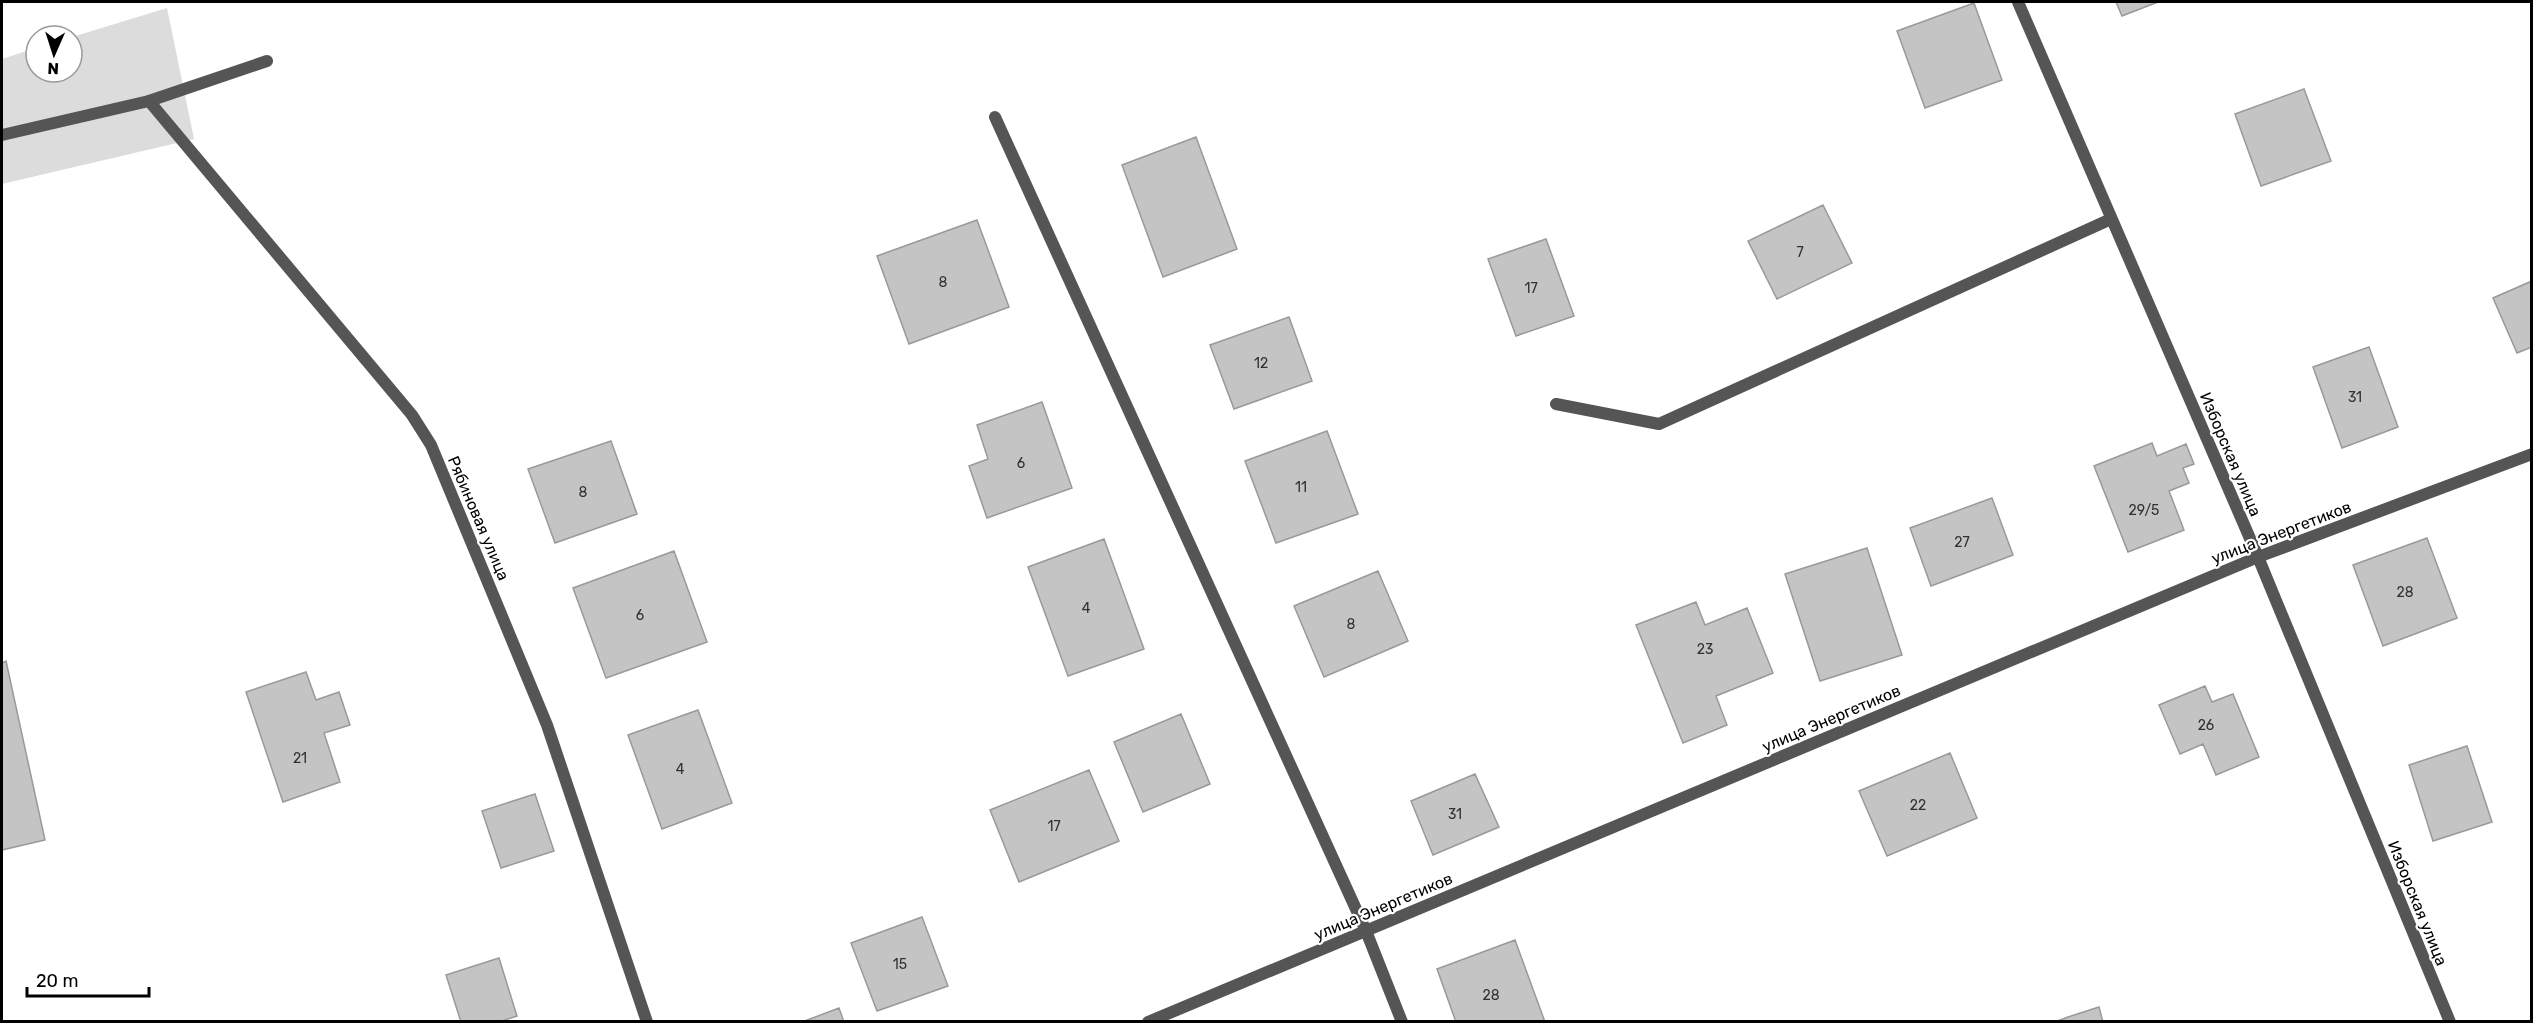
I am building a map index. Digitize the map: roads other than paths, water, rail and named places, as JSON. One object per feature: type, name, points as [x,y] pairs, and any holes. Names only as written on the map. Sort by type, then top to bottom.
[{"type":"street","name":"Изборская улица","points":[[2018,2],[2258,557],[2450,1022]]},
{"type":"street","points":[[2,135],[149,101],[267,61]]},
{"type":"street","name":"Рябиновая улица","points":[[149,101],[412,416],[431,445],[547,725],[647,1022]]},
{"type":"street","points":[[995,117],[1366,931],[1402,1022]]},
{"type":"street","points":[[1556,404],[1659,424],[2111,219]]},
{"type":"street","name":"улица Энергетиков","points":[[1148,1022],[2258,557],[2532,454]]}]
